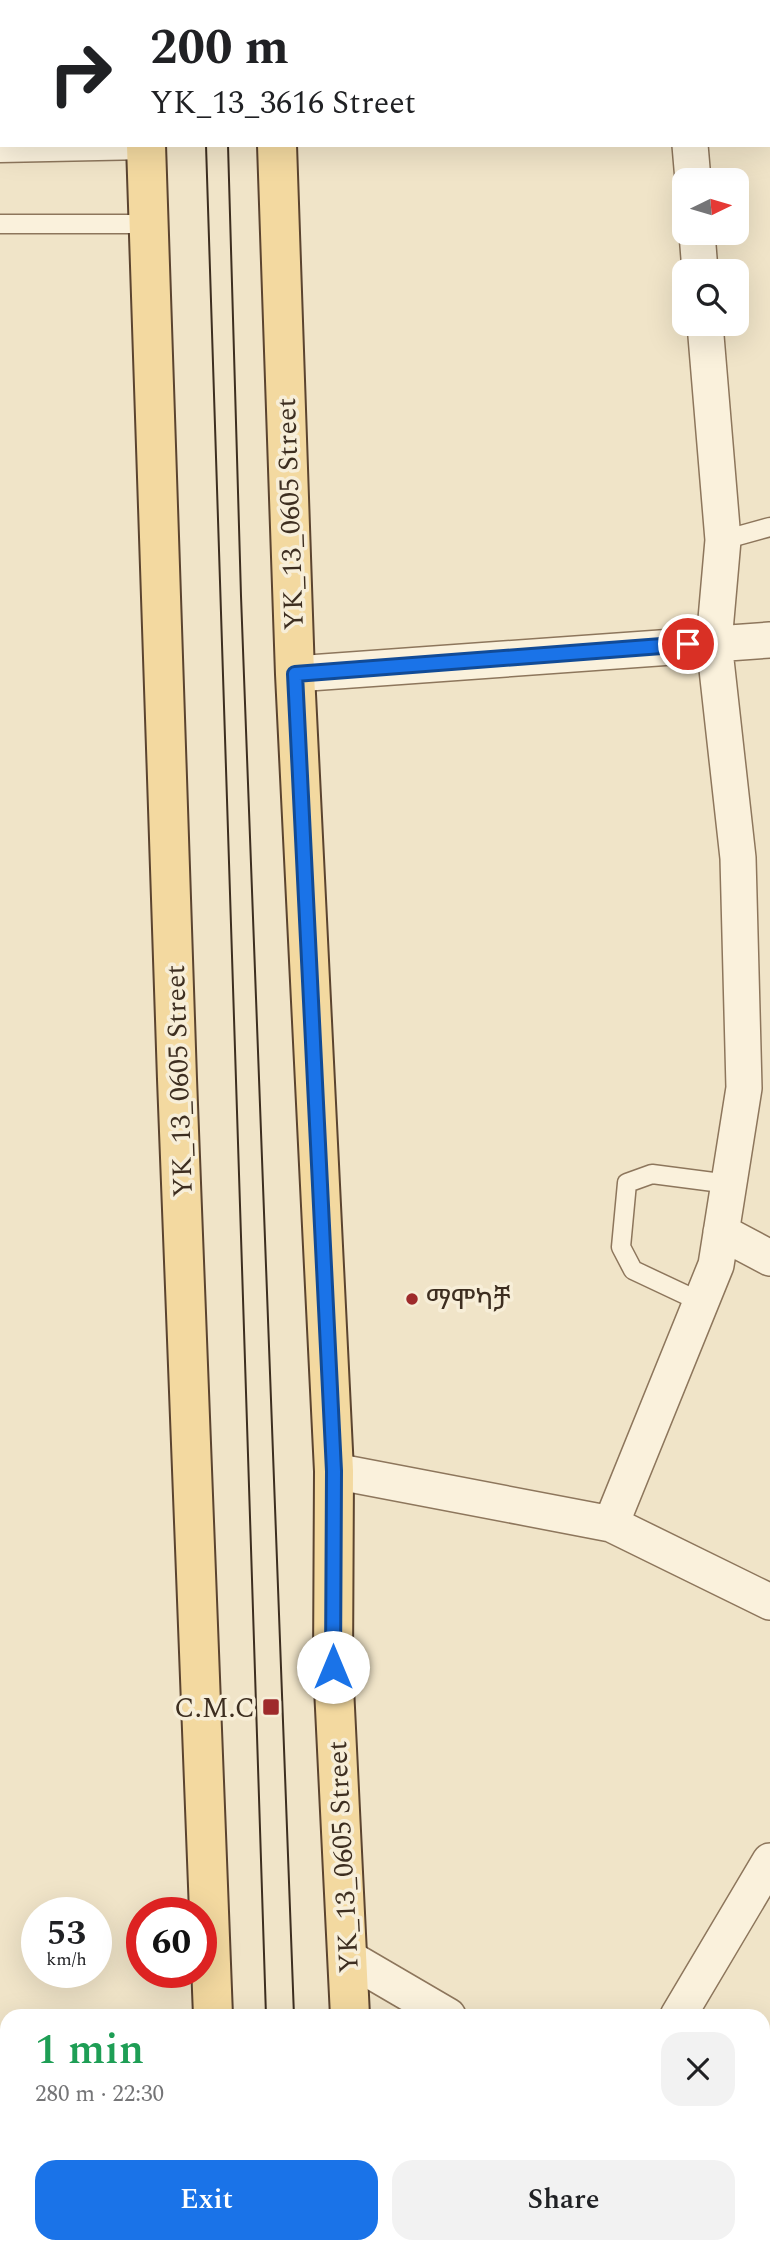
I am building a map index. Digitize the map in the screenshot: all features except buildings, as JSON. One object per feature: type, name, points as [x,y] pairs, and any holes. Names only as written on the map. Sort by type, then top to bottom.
[{"type":"main road","name":"YK_13_0605 Street","points":[[276,147],[295,674],[334,1471],[333,1667],[351,2009]]},
{"type":"main road","name":"YK_13_0605 Street","points":[[147,148],[213,2009]]},
{"type":"street","points":[[690,147],[692,168]]},
{"type":"street","points":[[611,1524],[716,1265],[744,1088],[738,858],[714,642],[723,540],[706,336]]},
{"type":"street","points":[[295,674],[770,639]]},
{"type":"street","points":[[722,1232],[770,1258]]},
{"type":"street","points":[[334,1471],[611,1524],[770,1602]]},
{"type":"street","points":[[682,2009],[770,1861]]},
{"type":"street","points":[[347,1957],[436,2009]]},
{"type":"lane","points":[[0,153],[147,148]]},
{"type":"lane","points":[[0,224],[148,224]]},
{"type":"lane","points":[[723,540],[770,527]]},
{"type":"lane","points":[[701,1302],[633,1270],[621,1247],[627,1183],[652,1174],[729,1184]]},
{"type":"tram line","points":[[206,147],[266,2009]]},
{"type":"tram line","points":[[228,147],[241,596],[294,2009]]},
{"type":"place","name":"ማሞካቻ","points":[[412,1299]]},
{"type":"place","name":"C.M.C","points":[[271,1707]]},
{"type":"route","points":[[333,1667],[334,1471],[295,674],[688,644]]}]
